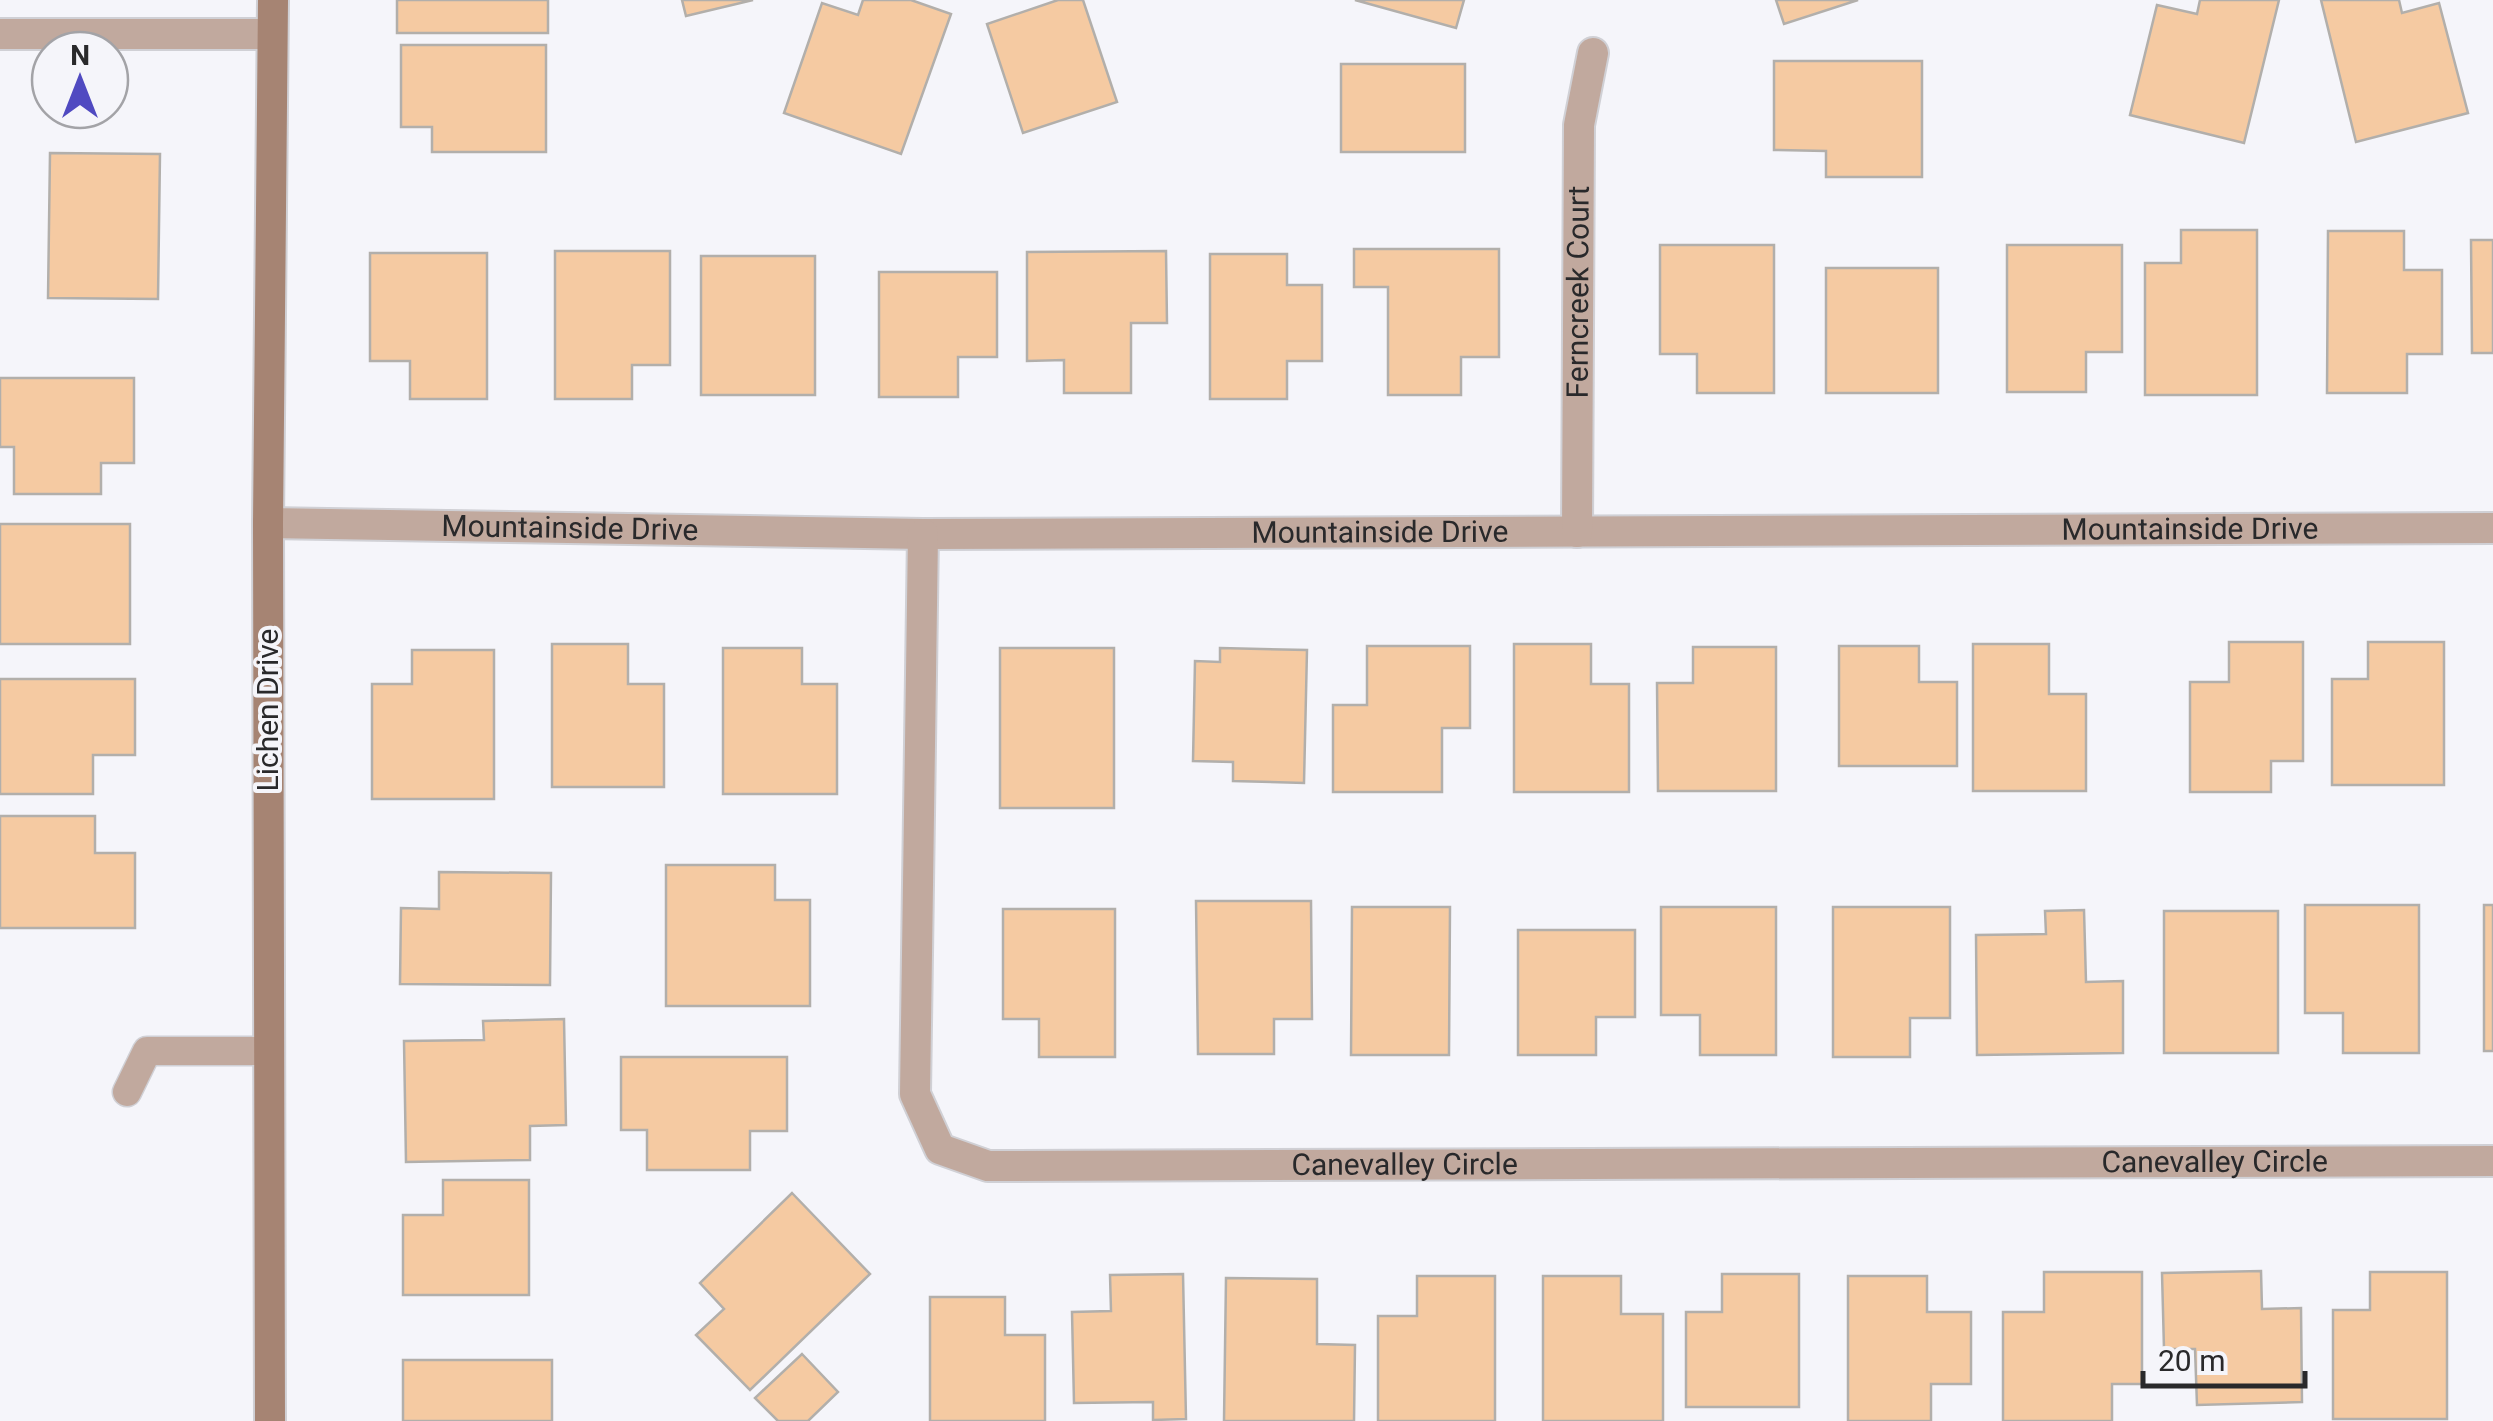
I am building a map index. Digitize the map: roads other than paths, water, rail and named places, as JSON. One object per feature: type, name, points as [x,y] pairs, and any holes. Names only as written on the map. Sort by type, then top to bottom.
[{"type":"street","name":"Lichen Drive","points":[[270,1421],[268,524],[273,0]]},
{"type":"street","points":[[0,34],[272,34]]},
{"type":"street","name":"Ferncreek Court","points":[[1577,532],[1578,125],[1593,52]]},
{"type":"street","name":"Mountainside Drive","points":[[268,524],[923,534],[2493,528]]},
{"type":"street","name":"Canevalley Circle","points":[[923,534],[915,1094],[940,1149],[988,1166],[2493,1161]]},
{"type":"lane","points":[[127,1092],[147,1052],[268,1050]]}]
